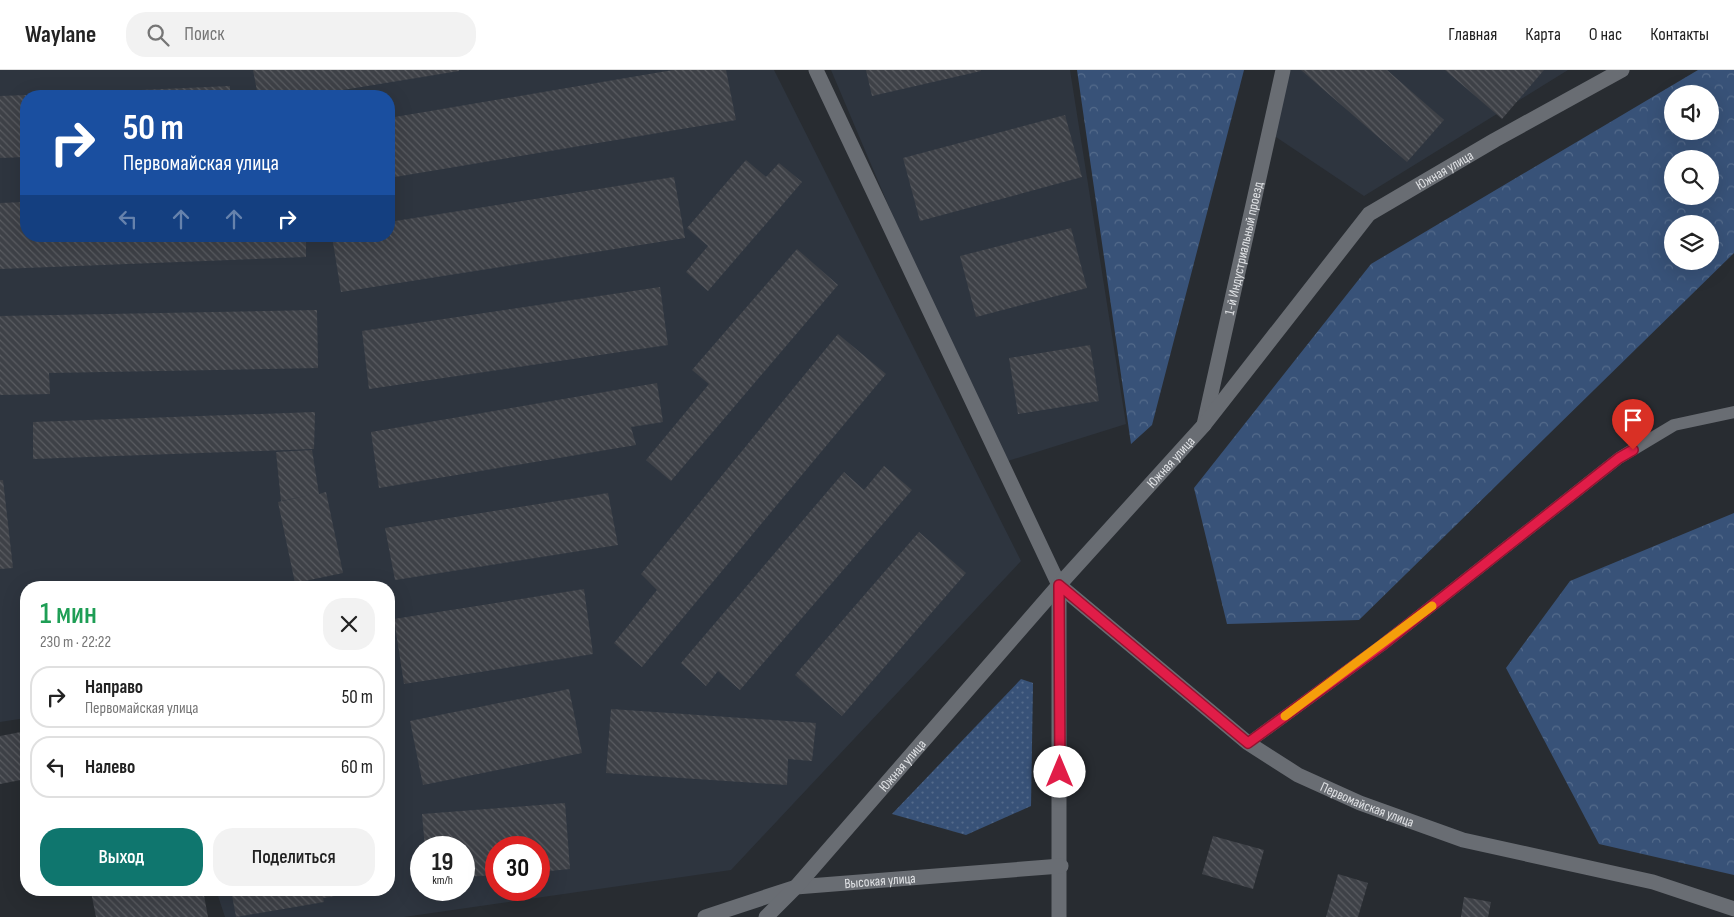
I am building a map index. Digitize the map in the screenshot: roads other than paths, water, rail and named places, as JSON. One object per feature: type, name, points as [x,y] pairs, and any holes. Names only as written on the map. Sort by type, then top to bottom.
[{"type":"street","points":[[816,70],[1059,585],[1060,917]]},
{"type":"street","name":"1-й Индустриальный проезд","points":[[1204,426],[1283,70]]},
{"type":"street","name":"Южная улица","points":[[766,917],[796,887],[1059,585],[1204,426],[1369,214],[1495,140],[1622,70]]},
{"type":"street","name":"Первомайская улица","points":[[1059,585],[1248,743],[1298,775],[1351,799],[1463,840],[1653,882],[1734,909]]},
{"type":"street","name":"Высокая улица","points":[[705,917],[796,887],[1061,866]]},
{"type":"lane","points":[[1248,743],[1381,646],[1619,458],[1674,426],[1734,412]]}]
